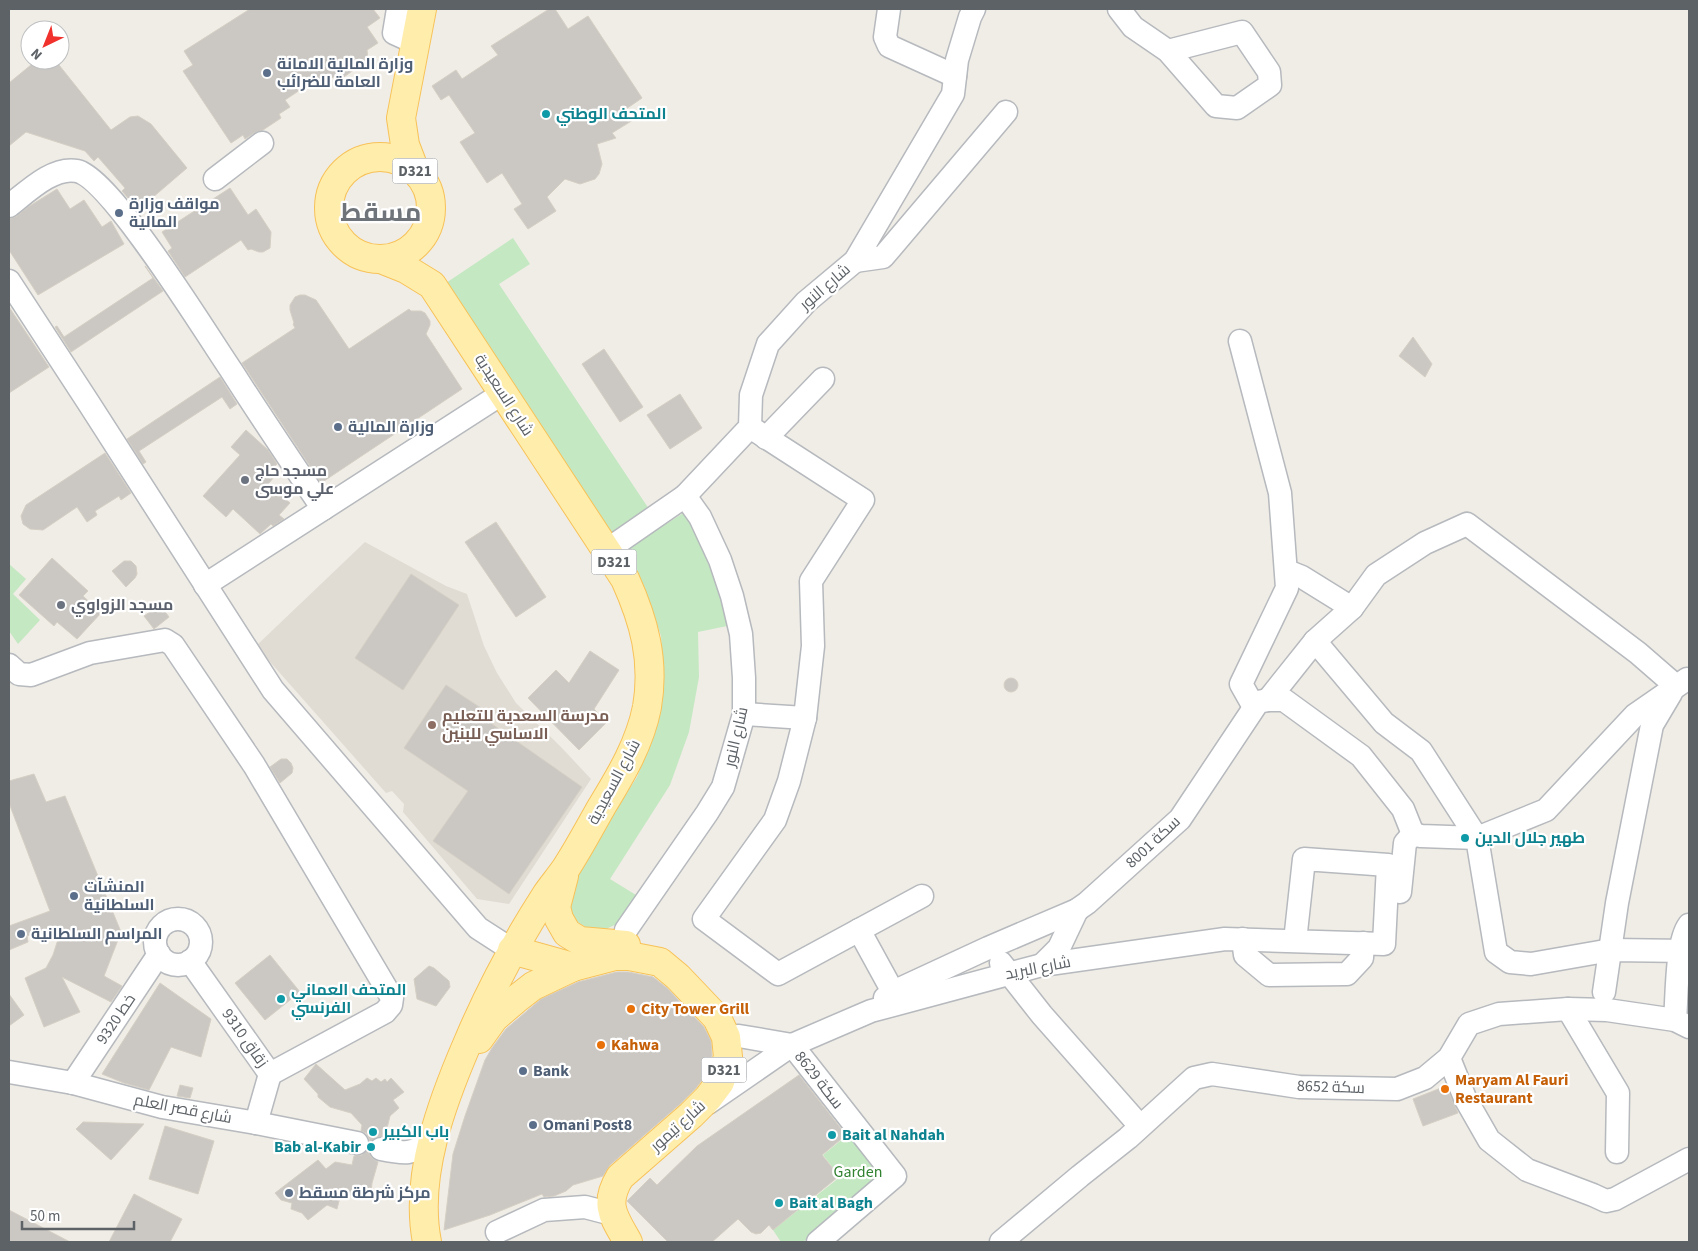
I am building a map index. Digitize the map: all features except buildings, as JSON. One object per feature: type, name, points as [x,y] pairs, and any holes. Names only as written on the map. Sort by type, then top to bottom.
[{"type":"main road","name":"D321","points":[[415,171],[405,145],[401,118],[422,9]]},
{"type":"main road","name":"D321","points":[[381,259],[364,256],[356,252],[338,236],[330,214],[331,196],[338,179],[380,142],[401,118]]},
{"type":"main road","name":"D321","points":[[352,166],[367,159],[384,157],[401,162],[415,171],[421,178],[430,196],[429,224]]},
{"type":"main road","points":[[381,259],[401,254],[410,249],[421,238],[429,224]]},
{"type":"main road","name":"شارع السعيدية","points":[[429,224],[428,256],[432,285]]},
{"type":"main road","name":"شارع السعيدية","points":[[381,259],[406,269],[432,285],[625,579],[645,631],[648,657],[649,682],[647,706],[641,731],[627,762],[566,867],[512,950],[489,993],[456,1070],[433,1140],[426,1180],[424,1209],[426,1242]]},
{"type":"main road","name":"شارع تيمور","points":[[566,867],[556,907],[559,919],[567,933],[580,941],[635,946],[650,953],[678,976],[717,1018],[726,1037],[728,1057],[720,1082],[708,1098],[691,1115],[620,1177],[614,1186],[611,1201],[612,1214]]},
{"type":"main road","points":[[512,950],[573,967]]},
{"type":"main road","name":"شارع تيمور","points":[[456,1070],[494,1018],[533,986],[573,967],[615,956],[642,958],[660,962]]},
{"type":"main road","points":[[612,1214],[628,1242]]},
{"type":"street","points":[[398,9],[394,34],[416,43]]},
{"type":"street","points":[[889,9],[885,37],[889,46],[955,76]]},
{"type":"street","name":"شارع النور","points":[[758,433],[752,395],[768,344],[806,302],[855,261],[953,94],[957,60],[974,9]]},
{"type":"street","points":[[1119,9],[1133,27],[1168,51]]},
{"type":"street","points":[[855,261],[883,257],[1006,112]]},
{"type":"street","points":[[215,178],[262,143]]},
{"type":"street","points":[[9,206],[51,175],[64,170],[78,171],[91,177],[145,241],[323,509]]},
{"type":"street","points":[[9,281],[273,690],[478,928],[512,950]]},
{"type":"street","points":[[1240,341],[1280,493],[1287,571],[1287,588],[1241,684],[1261,703],[1284,700],[1361,756],[1403,809],[1412,834]]},
{"type":"street","points":[[607,550],[684,496],[823,379]]},
{"type":"street","points":[[205,585],[503,393]]},
{"type":"street","points":[[758,433],[863,500],[811,581],[813,646],[805,718],[789,781],[775,820],[704,919],[778,974],[922,896]]},
{"type":"street","name":"شارع النور","points":[[626,930],[702,821],[723,787],[744,714],[741,634],[732,596],[720,560],[700,517],[684,496]]},
{"type":"street","name":"سكة 8001","points":[[871,1010],[893,992],[1076,910],[1180,819],[1261,703],[1315,641],[1352,608],[1376,575],[1425,543],[1467,524],[1638,653],[1683,682]]},
{"type":"street","points":[[1287,571],[1352,608]]},
{"type":"street","points":[[9,665],[20,674],[31,675],[90,653],[165,640],[173,645],[254,764],[392,998],[391,1005],[385,1012],[270,1074]]},
{"type":"street","points":[[1315,641],[1384,724],[1421,751],[1477,838],[1496,952],[1510,962],[1531,964],[1611,950],[1685,950]]},
{"type":"street","points":[[1412,834],[1477,838],[1546,810],[1635,715],[1683,682]]},
{"type":"street","points":[[1604,992],[1618,903],[1652,725],[1683,682]]},
{"type":"street","points":[[744,714],[805,718]]},
{"type":"street","points":[[1397,922],[1405,844],[1412,834]]},
{"type":"street","name":"شارع البريد","points":[[691,1115],[792,1045],[871,1010],[1042,964],[1225,939],[1384,944],[1388,865],[1304,859],[1295,941]]},
{"type":"street","points":[[993,946],[1042,964],[1059,948],[1076,910]]},
{"type":"street","points":[[180,919],[193,924],[200,935],[200,948],[190,961],[184,964],[170,963],[159,954],[155,942],[158,930],[168,921],[180,919]]},
{"type":"street","points":[[1682,1024],[1685,950],[1687,928],[1689,925]]},
{"type":"street","points":[[859,930],[893,992]]},
{"type":"street","points":[[1243,939],[1245,955],[1269,975],[1347,974],[1362,958],[1363,943]]},
{"type":"street","points":[[993,946],[1008,973],[1042,1015],[1140,1126]]},
{"type":"street","name":"9320 خط","points":[[73,1083],[159,954]]},
{"type":"street","name":"زقاق 9310","points":[[190,961],[270,1074],[256,1123]]},
{"type":"street","points":[[1568,1009],[1618,1093],[1617,1152]]},
{"type":"street","name":"سكة 8652","points":[[1001,1242],[1128,1138],[1194,1078],[1212,1074],[1299,1087],[1397,1089],[1425,1078],[1449,1058],[1469,1024],[1500,1014],[1568,1009],[1607,1010],[1682,1024]]},
{"type":"street","points":[[726,1037],[739,1036],[792,1045]]},
{"type":"street","name":"سكة 8629","points":[[792,1045],[895,1176],[818,1242]]},
{"type":"street","points":[[1449,1058],[1465,1098],[1489,1140],[1527,1170],[1606,1201],[1615,1199],[1689,1159]]},
{"type":"street","name":"شارع قصر العلم","points":[[9,1072],[73,1083],[162,1107],[256,1123],[358,1144]]},
{"type":"street","points":[[404,1154],[433,1140]]},
{"type":"street","points":[[381,1149],[404,1154],[426,1180]]},
{"type":"street","points":[[497,1232],[544,1210],[584,1207],[612,1214]]},
{"type":"shaded area","name":"مدرسة السعدية للتعليم الاساسي للبنين","points":[[365,542],[446,586],[467,594],[484,646],[497,673],[516,703],[591,779],[509,904],[477,899],[403,812],[404,804],[392,791],[386,793],[256,646]]},
{"type":"green space","points":[[513,238],[530,264],[499,284],[649,509],[610,535],[443,285]]},
{"type":"green space","points":[[685,512],[710,568],[720,596],[727,626],[698,632],[699,677],[689,732],[670,785],[610,879],[636,895],[619,923],[606,929],[592,931],[570,917],[566,903],[575,874],[637,777],[655,733],[664,683],[661,636],[644,586],[625,550]]},
{"type":"green space","points":[[9,564],[26,579],[13,594],[40,620],[18,644],[9,631]]},
{"type":"green space","name":"Garden","points":[[850,1133],[883,1175],[803,1242],[781,1242],[773,1230],[840,1177],[823,1155]]},
{"type":"place","name":"وزارة المالية الامانة العامة للضرائب","points":[[267,73]]},
{"type":"place","name":"المتحف الوطني","points":[[546,114]]},
{"type":"place","name":"َمواقف وزارة المالية","points":[[119,213]]},
{"type":"place","name":"وزارة المالية","points":[[338,427]]},
{"type":"place","name":"مسجد حاج علي موسى","points":[[245,480]]},
{"type":"place","name":"مسجد الزواوي","points":[[61,605]]},
{"type":"place","name":"مدرسة السعدية للتعليم الاساسي للبنين","points":[[432,725]]},
{"type":"place","name":"طهير جلال الدين","points":[[1465,838]]},
{"type":"place","name":"المنشآت السلطانية","points":[[74,896]]},
{"type":"place","name":"المراسم السلطانية","points":[[21,934]]},
{"type":"place","name":"المتحف العماني الفرنسي","points":[[281,999]]},
{"type":"place","name":"City Tower Grill","points":[[631,1009]]},
{"type":"place","name":"Kahwa","points":[[601,1045]]},
{"type":"place","name":"Bank","points":[[523,1071]]},
{"type":"place","name":"Maryam Al Fauri Restaurant","points":[[1445,1089]]},
{"type":"place","name":"Omani Post8","points":[[533,1125]]},
{"type":"place","name":"باب الکبیر","points":[[373,1132]]},
{"type":"place","name":"Bait al Nahdah","points":[[832,1135]]},
{"type":"place","name":"Bab al-Kabir","points":[[371,1147]]},
{"type":"place","name":"مركز شرطة مسقط","points":[[289,1193]]},
{"type":"place","name":"Bait al Bagh","points":[[779,1203]]},
{"type":"district","name":"مسقط","points":[[381,212]]}]
